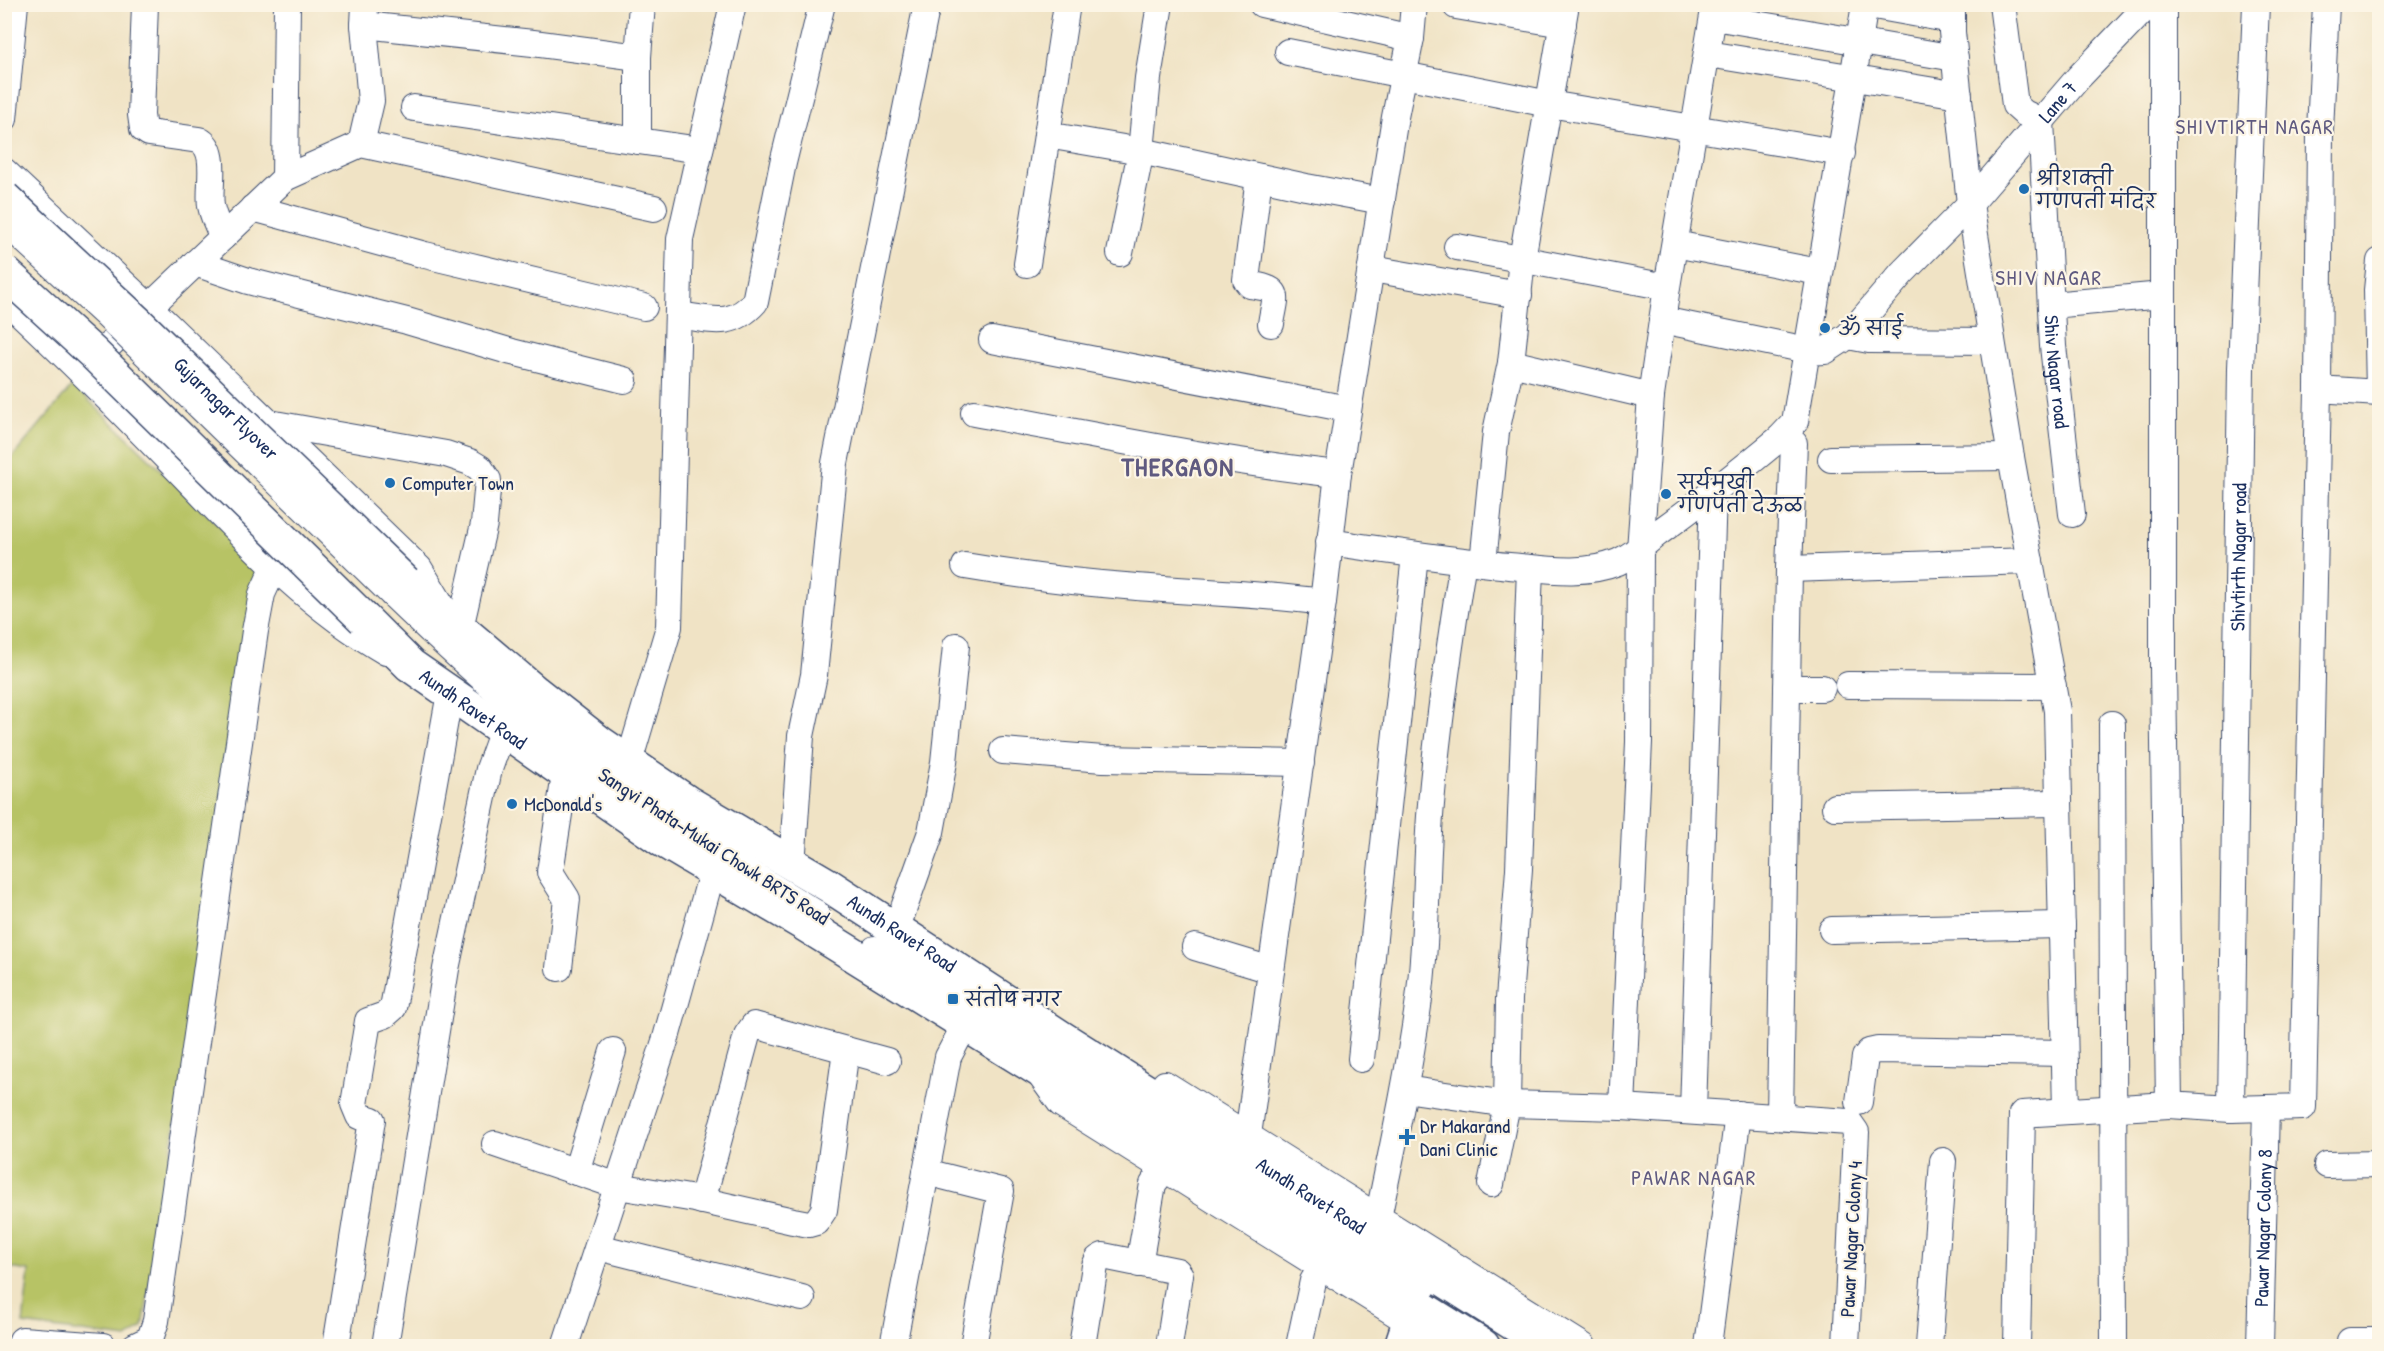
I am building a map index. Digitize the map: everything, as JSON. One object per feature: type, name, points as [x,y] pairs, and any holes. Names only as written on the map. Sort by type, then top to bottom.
[{"type":"main road","name":"Gujarnagar Flyover","points":[[4,198],[138,323],[399,588],[455,623]]},
{"type":"main road","points":[[4,272],[108,367],[410,665]]},
{"type":"main road","name":"Aundh Ravet Road","points":[[455,623],[535,692],[600,743],[687,802],[828,885],[1059,1036],[1549,1347]]},
{"type":"main road","name":"Aundh Ravet Road","points":[[410,665],[565,775],[662,840],[713,869],[1483,1347]]},
{"type":"street","points":[[4,119],[15,4]]},
{"type":"street","points":[[145,4],[141,115],[143,129],[149,133],[199,140],[205,143],[210,158],[211,204],[223,237]]},
{"type":"street","points":[[285,178],[287,4]]},
{"type":"street","points":[[638,141],[638,57],[642,4]]},
{"type":"street","points":[[629,762],[669,627],[680,239],[733,4]]},
{"type":"street","points":[[678,315],[732,320],[744,314],[755,302],[783,163],[822,4]]},
{"type":"street","points":[[792,865],[801,736],[813,684],[835,463],[927,4]]},
{"type":"street","points":[[1027,264],[1066,4]]},
{"type":"street","points":[[1120,253],[1141,151],[1148,78],[1160,4]]},
{"type":"street","points":[[1262,4],[1411,38]]},
{"type":"street","points":[[1248,1135],[1323,602],[1338,474],[1395,117],[1411,38],[1414,4]]},
{"type":"street","points":[[2002,4],[2015,105],[2024,113],[2041,121]]},
{"type":"street","name":"Shivtirth Nagar road","points":[[2231,1109],[2241,368],[2256,4]]},
{"type":"street","points":[[2017,1347],[2022,1114],[2169,1105],[2231,1109],[2303,1107],[2318,389],[2320,143],[2326,4]]},
{"type":"street","points":[[1329,542],[1415,555],[1563,571],[1601,568],[1640,550],[1652,538],[1713,493],[1780,438],[1795,422],[1855,79],[1864,5],[1952,12],[1970,204],[2011,456],[2057,711],[2066,1111]]},
{"type":"street","points":[[2152,5],[2163,295],[2163,669],[2169,1105]]},
{"type":"street","name":"Lane 7","points":[[1807,351],[1825,351],[1848,336],[1902,273],[1970,204],[2041,121],[2152,5]]},
{"type":"street","points":[[1378,1218],[1405,1089],[1419,998],[1427,917],[1431,805],[1444,681],[1473,562],[1511,363],[1522,259],[1565,14],[1456,6]]},
{"type":"street","points":[[1622,1107],[1639,742],[1640,550],[1651,396],[1667,286],[1714,11],[1859,42],[1955,58]]},
{"type":"street","points":[[361,144],[371,101],[364,15],[533,43],[638,57]]},
{"type":"street","points":[[1288,52],[1549,104],[1842,153]]},
{"type":"street","points":[[1708,54],[1959,95]]},
{"type":"street","points":[[414,108],[700,150]]},
{"type":"street","name":"Shiv Nagar road","points":[[2041,121],[2054,346],[2072,514]]},
{"type":"street","points":[[1047,135],[1141,151],[1382,201]]},
{"type":"street","points":[[82,371],[285,178],[361,144],[654,208]]},
{"type":"street","points":[[4,171],[149,307],[419,568],[455,623]]},
{"type":"street","points":[[1259,177],[1246,280],[1250,285],[1269,287],[1273,290],[1275,298],[1271,324]]},
{"type":"street","points":[[253,208],[414,252],[644,308]]},
{"type":"street","name":"Sangvi Phata-Mukai Chowk BRTS Road","points":[[4,222],[399,588],[467,667],[585,764],[673,825],[1422,1284],[1519,1347]]},
{"type":"street","points":[[1675,244],[1820,272]]},
{"type":"street","points":[[1457,247],[1667,286]]},
{"type":"street","points":[[2318,389],[2379,393],[2379,261]]},
{"type":"street","points":[[195,263],[248,280],[624,380]]},
{"type":"street","points":[[1372,269],[1519,295]]},
{"type":"street","points":[[2051,304],[2163,295]]},
{"type":"street","points":[[4,298],[82,371],[274,568],[353,633],[410,665]]},
{"type":"street","points":[[1662,321],[1807,351]]},
{"type":"street","points":[[1848,336],[1869,340],[1992,341]]},
{"type":"street","points":[[992,340],[1348,409]]},
{"type":"street","points":[[1511,363],[1651,396]]},
{"type":"street","points":[[974,413],[1144,444],[1338,474]]},
{"type":"street","points":[[269,423],[446,454],[480,468],[488,480],[484,524],[455,623]]},
{"type":"street","points":[[1405,1089],[1507,1104],[1622,1107],[1780,1117],[1789,568],[1794,443],[1780,438]]},
{"type":"street","points":[[1831,459],[2011,456]]},
{"type":"street","points":[[1693,1111],[1713,493]]},
{"type":"street","points":[[1361,1059],[1373,965],[1415,555]]},
{"type":"street","points":[[1789,568],[2030,561]]},
{"type":"street","points":[[965,566],[1024,576],[1124,586],[1263,594],[1323,602]]},
{"type":"street","points":[[1491,1184],[1507,1104],[1509,999],[1519,858],[1530,567]]},
{"type":"street","points":[[135,1347],[150,1339],[156,1321],[255,631],[262,594],[274,568]]},
{"type":"street","points":[[896,930],[931,832],[944,762],[956,646]]},
{"type":"street","points":[[1848,685],[2053,687]]},
{"type":"street","points":[[1787,688],[1822,688]]},
{"type":"street","points":[[336,1347],[372,1120],[359,1116],[354,1104],[364,1040],[368,1021],[385,1015],[393,1008],[450,693]]},
{"type":"street","points":[[2112,724],[2114,1347]]},
{"type":"street","points":[[385,1347],[446,969],[489,769],[503,730]]},
{"type":"street","points":[[1003,751],[1103,759],[1301,763]]},
{"type":"street","points":[[559,968],[567,898],[550,872],[565,775]]},
{"type":"street","points":[[1835,807],[2059,803]]},
{"type":"street","points":[[566,1347],[666,1038],[713,869]]},
{"type":"street","points":[[1832,930],[2062,925]]},
{"type":"street","points":[[1195,946],[1271,970]]},
{"type":"street","points":[[702,1201],[750,1029],[754,1025],[887,1061]]},
{"type":"street","points":[[893,1347],[948,1057],[965,1025]]},
{"type":"street","points":[[1059,1036],[1100,1045],[1378,1218],[1452,1274],[1583,1347]]},
{"type":"street","points":[[495,1144],[618,1186],[809,1224],[816,1222],[824,1210],[846,1050]]},
{"type":"street","points":[[1858,1102],[1865,1057],[1869,1052],[1878,1050],[2064,1053]]},
{"type":"street","points":[[576,1172],[613,1051]]},
{"type":"street","points":[[1035,1068],[1061,1104],[1322,1267],[1421,1333]]},
{"type":"street","name":"Pawar Nagar Colony 8","points":[[2260,1347],[2266,1108]]},
{"type":"street","points":[[1708,1347],[1738,1114]]},
{"type":"street","name":"Pawar Nagar Colony 4","points":[[1780,1117],[1849,1122],[1856,1132],[1846,1347]]},
{"type":"street","points":[[1929,1347],[1943,1161]]},
{"type":"street","points":[[2327,1165],[2379,1164]]},
{"type":"street","points":[[1139,1264],[1153,1184],[1165,1169]]},
{"type":"street","points":[[926,1172],[1001,1191],[973,1347]]},
{"type":"street","points":[[598,1247],[802,1298]]},
{"type":"street","points":[[1082,1347],[1095,1266],[1098,1259],[1103,1256],[1177,1271],[1180,1275],[1169,1347]]},
{"type":"street","points":[[1299,1347],[1313,1281],[1322,1267]]},
{"type":"street","points":[[22,1340],[103,1347]]},
{"type":"street","points":[[2350,1341],[2379,1341]]},
{"type":"green space","points":[[73,385],[264,569],[143,1327],[127,1338],[23,1324],[29,1271],[5,1267],[5,466]]},
{"type":"place","name":"श्रीशक्ती गणपती मंदिर","points":[[2024,189]]},
{"type":"place","name":"ॐ साई","points":[[1825,328]]},
{"type":"place","name":"Computer Town","points":[[390,483]]},
{"type":"place","name":"सूर्यमुखी गणपती देऊळ","points":[[1666,494]]},
{"type":"place","name":"McDonald's","points":[[512,804]]},
{"type":"place","name":"संतोष नगर","points":[[953,999]]},
{"type":"place","name":"Dr Makarand Dani Clinic","points":[[1407,1137]]},
{"type":"district","name":"SHIVTIRTH NAGAR","points":[[2255,127]]},
{"type":"district","name":"SHIV NAGAR","points":[[2049,278]]},
{"type":"district","name":"THERGAON","points":[[1178,467]]},
{"type":"district","name":"PAWAR NAGAR","points":[[1694,1178]]}]
